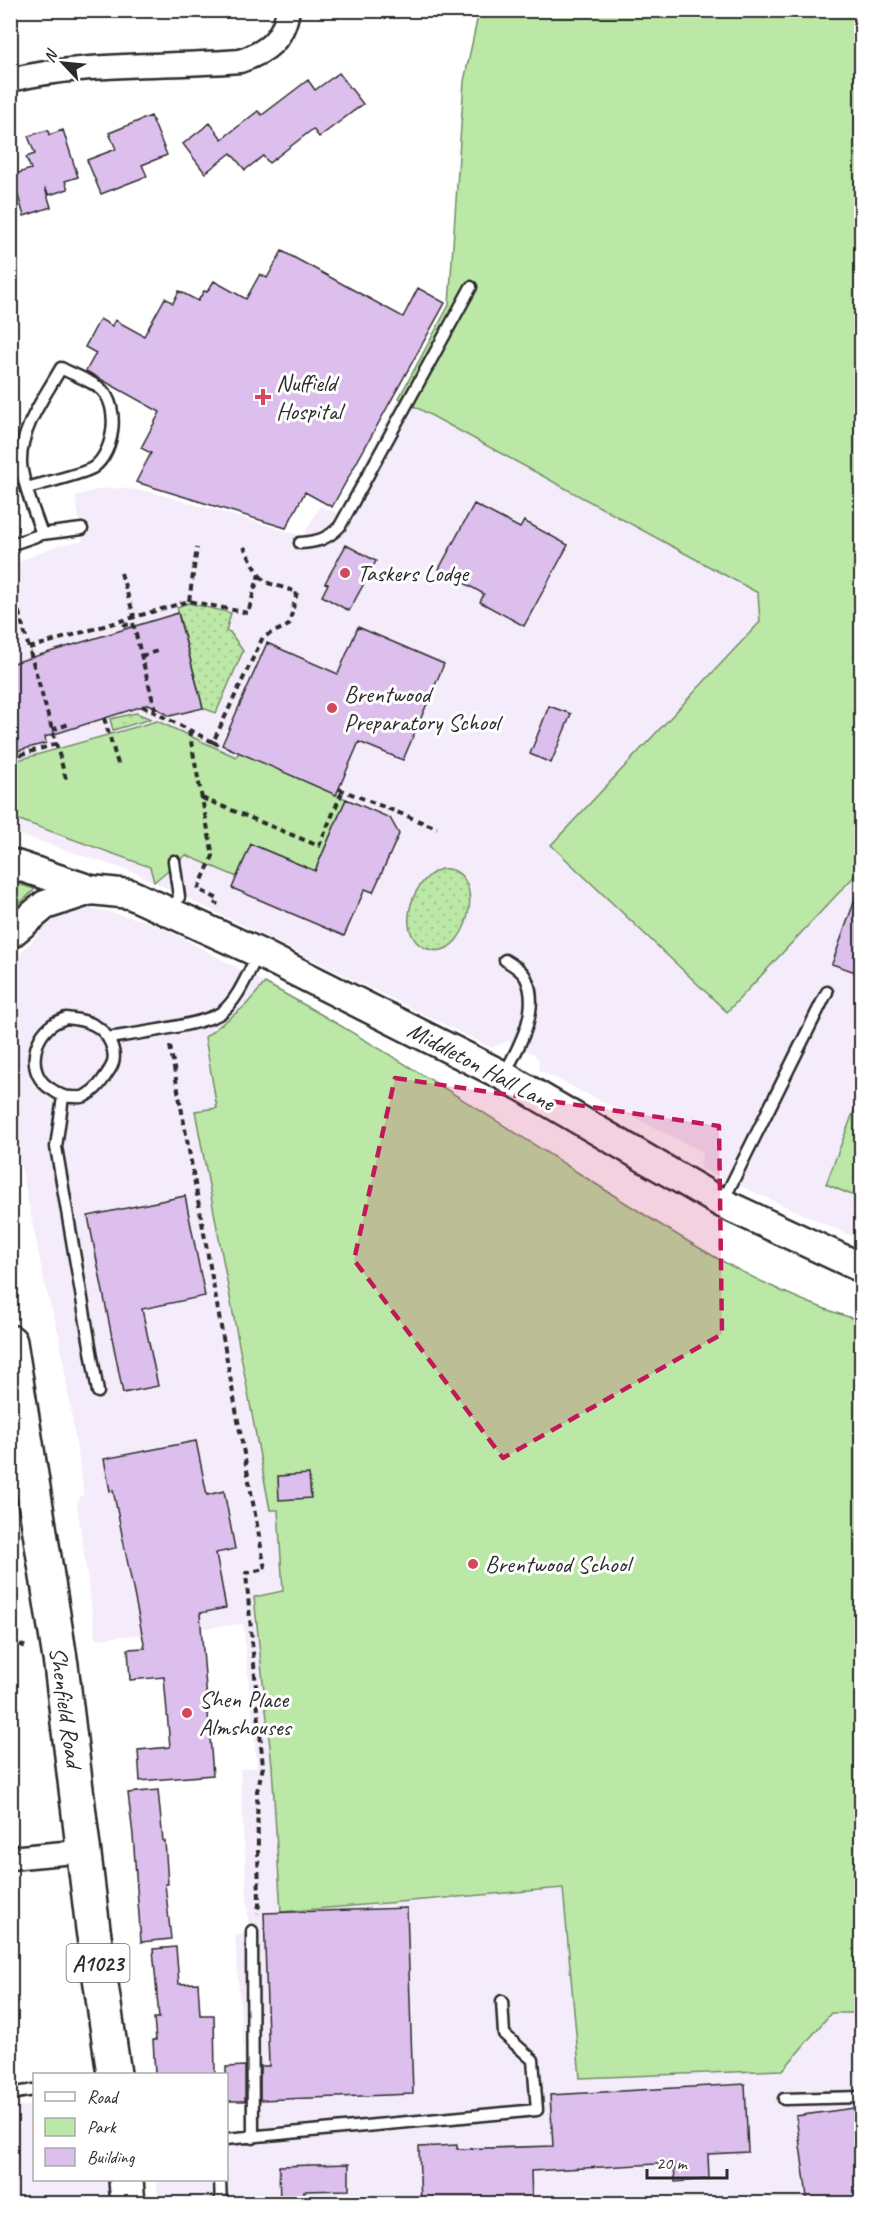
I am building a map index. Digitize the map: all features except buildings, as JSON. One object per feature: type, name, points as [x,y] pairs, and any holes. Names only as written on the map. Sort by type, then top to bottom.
[{"type":"main road","name":"Shenfield Road","points":[[10,1342],[61,1665],[93,1929],[114,2073]]},
{"type":"main road","points":[[126,2181],[128,2204]]},
{"type":"street","points":[[10,80],[35,74],[91,67],[240,61],[260,54],[284,31],[288,10]]},
{"type":"street","name":"Middleton Hall Lane","points":[[10,863],[91,890],[130,894],[259,953],[504,1076],[722,1203],[861,1268]]},
{"type":"street","name":"Middleton Hall Lane","points":[[10,934],[45,904],[91,890]]},
{"type":"street","points":[[10,1858],[85,1851]]},
{"type":"lane","points":[[300,543],[315,542],[326,538],[340,526],[471,286]]},
{"type":"lane","points":[[27,488],[94,468],[107,450],[113,429],[110,403],[102,390],[61,368],[32,420],[24,441],[21,463],[27,488],[42,534]]},
{"type":"lane","points":[[10,545],[42,534],[82,529]]},
{"type":"lane","points":[[172,914],[179,897],[174,861]]},
{"type":"lane","points":[[109,1038],[195,1023],[221,1013],[239,991],[259,953]]},
{"type":"lane","points":[[504,1076],[526,1028],[530,1008],[530,990],[526,978],[505,960]]},
{"type":"lane","points":[[722,1203],[827,992]]},
{"type":"lane","points":[[66,1018],[84,1020],[95,1024],[109,1038],[113,1049],[113,1064],[100,1085],[84,1097],[63,1097],[44,1085],[34,1068],[34,1053],[41,1037],[52,1024],[66,1018]]},
{"type":"lane","points":[[63,1097],[56,1147],[98,1392]]},
{"type":"lane","points":[[252,1932],[253,2138]]},
{"type":"lane","points":[[228,2139],[537,2110],[533,2060],[504,2034],[502,2001]]},
{"type":"lane","points":[[10,2094],[33,2090]]},
{"type":"lane","points":[[784,2099],[861,2097]]},
{"type":"lane","points":[[220,2181],[221,2204]]},
{"type":"path","points":[[213,742],[263,637],[289,625],[297,592],[265,582],[244,547]]},
{"type":"path","points":[[189,601],[197,548]]},
{"type":"path","points":[[121,573],[134,616]]},
{"type":"path","points":[[29,648],[189,601],[248,613],[259,574]]},
{"type":"path","points":[[10,581],[66,779]]},
{"type":"path","points":[[10,619],[21,616]]},
{"type":"path","points":[[123,626],[133,623],[159,713]]},
{"type":"path","points":[[141,656],[158,651]]},
{"type":"path","points":[[142,706],[221,746]]},
{"type":"path","points":[[104,718],[118,764]]},
{"type":"path","points":[[52,730],[69,724]]},
{"type":"path","points":[[189,730],[213,856],[198,889],[218,899],[206,929]]},
{"type":"path","points":[[10,758],[56,744]]},
{"type":"path","points":[[202,798],[319,846],[341,790],[437,828]]},
{"type":"path","points":[[166,1028],[265,1569],[246,1573],[263,1767],[257,1791],[259,1905],[252,1932]]},
{"type":"highlighted area","points":[[395,1078],[719,1126],[722,1334],[503,1458],[354,1260]]},
{"type":"shaded area","points":[[479,11],[861,11],[861,1240],[702,1169],[700,1164],[703,1152],[539,1070],[539,1061],[534,1054],[507,1041],[492,1048],[136,873],[11,832],[11,565],[58,545],[83,541],[75,496],[100,489],[121,488],[152,492],[303,536],[320,506],[338,513],[449,305],[464,81]]},
{"type":"shaded area","name":"Brentwood School","points":[[86,908],[106,911],[149,922],[173,933],[324,1015],[711,1256],[780,1292],[861,1321],[861,2203],[159,2203],[156,2181],[228,2181],[228,2146],[247,2141],[235,1935],[249,1934],[240,1769],[257,1767],[243,1624],[96,1639],[77,1504],[80,1496],[84,1495],[59,1335],[45,1285],[11,1117],[10,971],[21,953],[44,927],[65,913]]},
{"type":"shaded area","points":[[33,2105],[33,2181],[126,2181],[128,2203],[11,2203],[10,2108]]},
{"type":"green space","points":[[479,11],[861,11],[861,869],[727,1012],[551,845],[760,622],[758,593],[399,398],[449,305],[464,81]]},
{"type":"green space","points":[[188,603],[231,613],[226,631],[230,632],[243,651],[216,713],[203,708],[177,607]]},
{"type":"green space","points":[[136,713],[151,719],[113,730],[110,719]]},
{"type":"green space","points":[[157,721],[236,757],[239,752],[346,799],[315,871],[251,844],[237,877],[186,855],[154,882],[150,867],[11,817],[11,762]]},
{"type":"green space","points":[[441,869],[456,872],[465,881],[469,895],[469,911],[464,927],[456,940],[445,949],[432,950],[420,945],[412,936],[409,924],[410,911],[413,898],[420,885],[430,875]]},
{"type":"green space","points":[[10,882],[35,889],[11,912]]},
{"type":"green space","name":"Brentwood School","points":[[265,983],[424,1076],[716,1258],[786,1293],[861,1321],[861,2013],[831,2013],[783,2070],[580,2078],[563,1888],[281,1912],[272,1766],[254,1597],[283,1591],[278,1510],[270,1510],[195,1111],[217,1108],[205,1037],[245,1006]]},
{"type":"green space","points":[[861,1092],[861,1199],[826,1184]]},
{"type":"place","name":"Nuffield Hospital","points":[[263,397]]},
{"type":"place","name":"Taskers Lodge","points":[[345,573]]},
{"type":"place","name":"Brentwood Preparatory School","points":[[332,708]]},
{"type":"place","name":"Brentwood School","points":[[473,1564]]},
{"type":"place","name":"Shen Place Almshouses","points":[[187,1713]]}]
